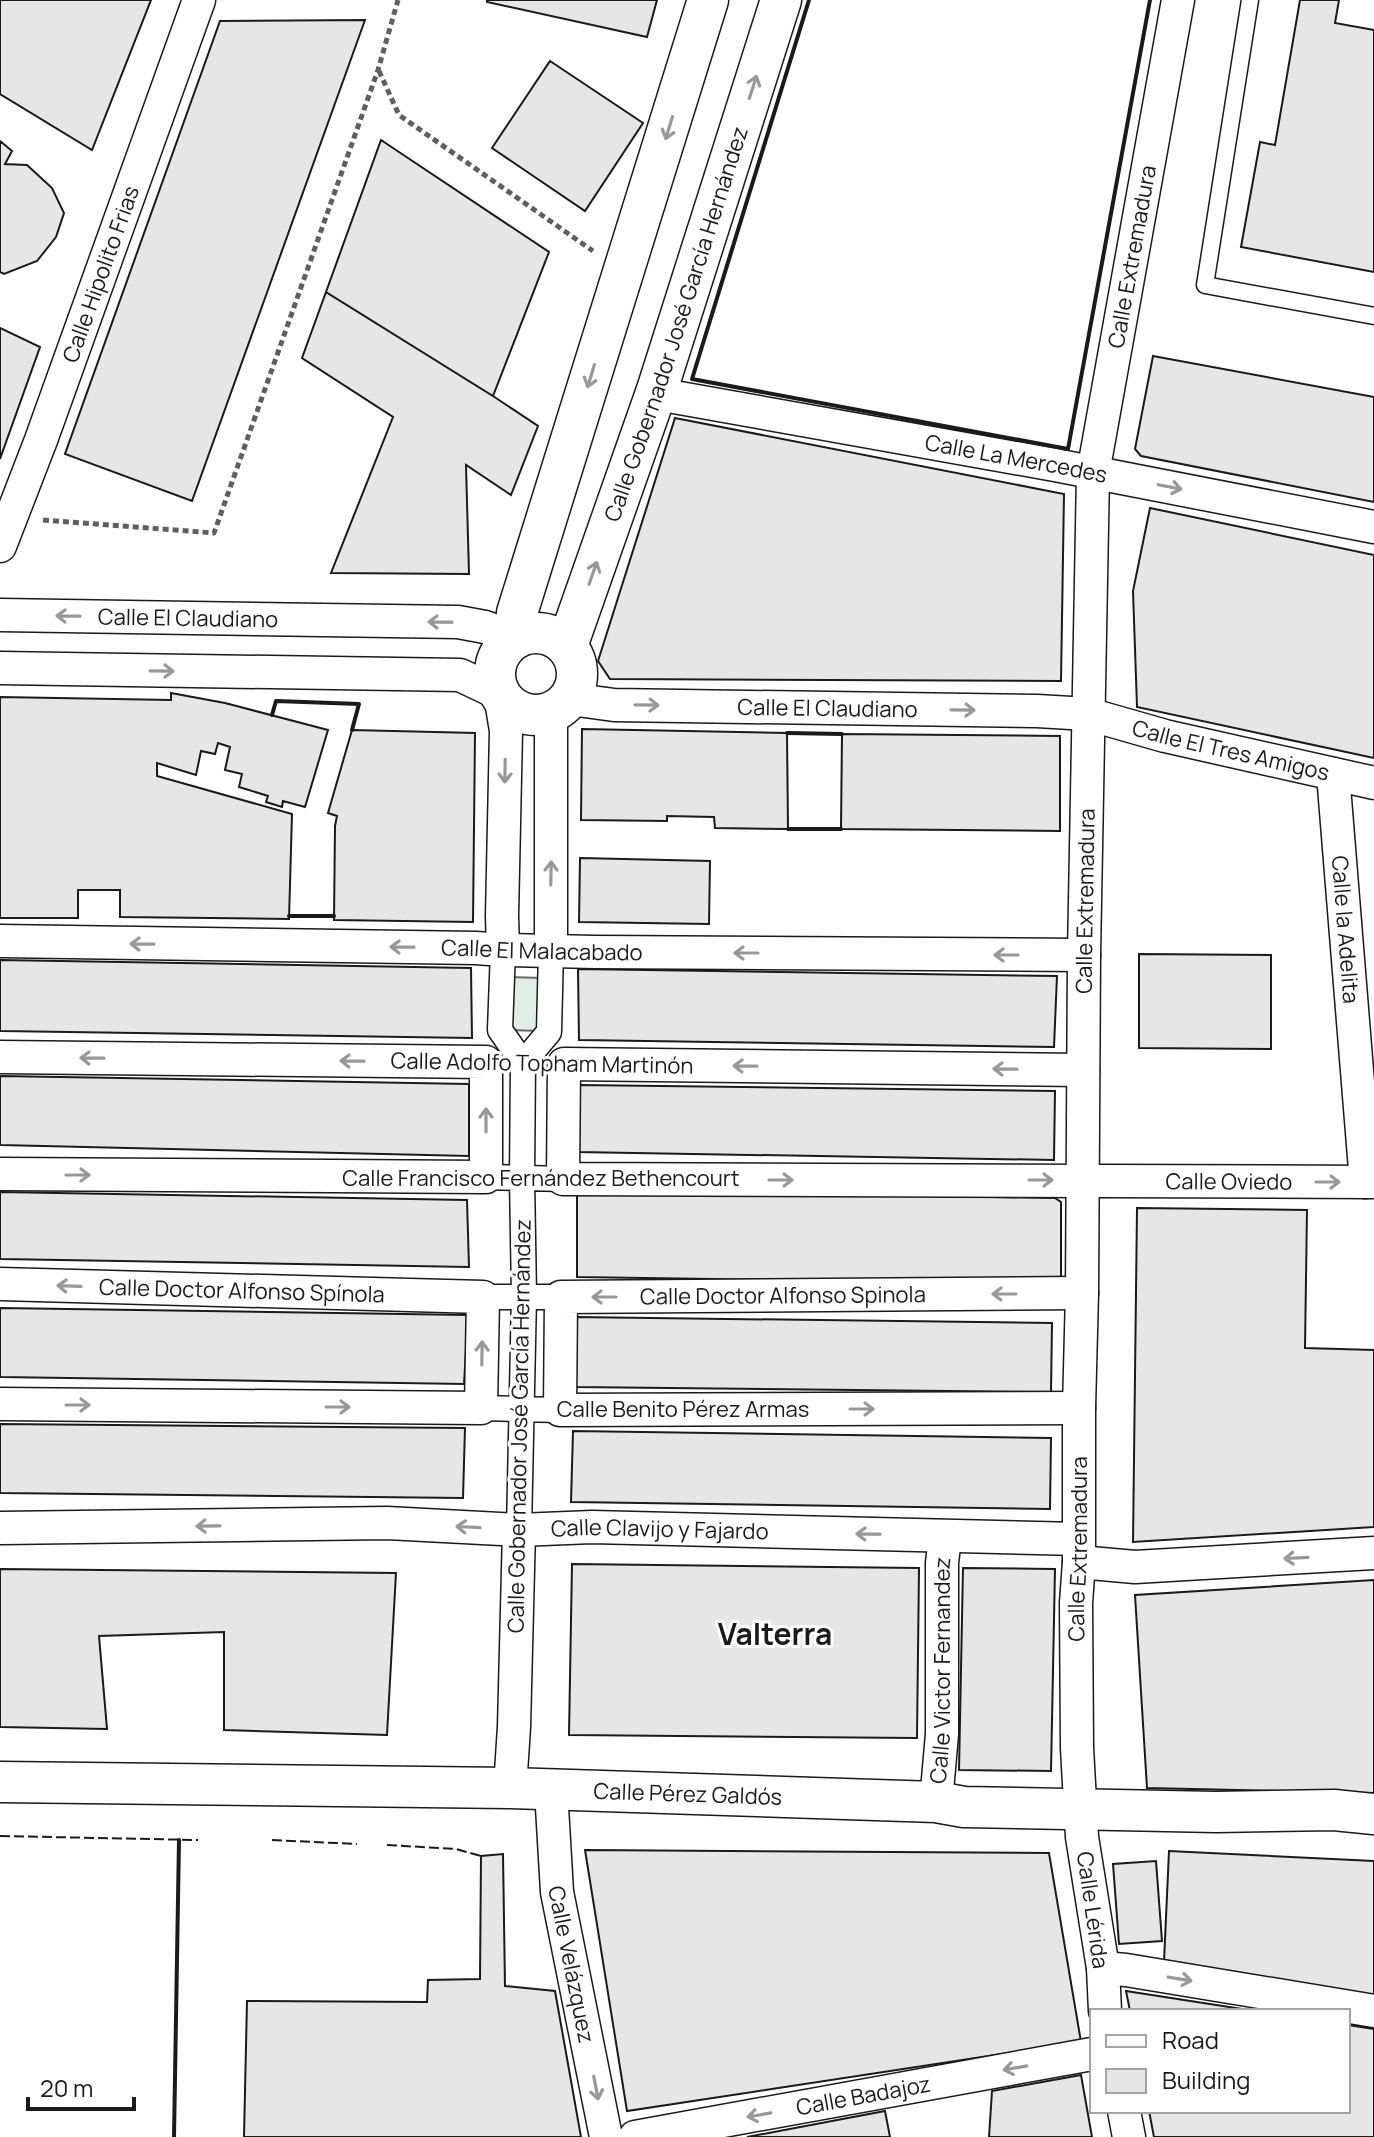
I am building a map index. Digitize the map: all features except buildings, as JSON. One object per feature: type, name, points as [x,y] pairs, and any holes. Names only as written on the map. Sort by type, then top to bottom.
[{"type":"street","name":"Calle Hipolito Frias","points":[[5,532],[199,0]]},
{"type":"street","points":[[516,638],[517,613],[708,0]]},
{"type":"street","name":"Calle Gobernador José García Hernández","points":[[567,646],[657,390],[781,0]]},
{"type":"street","name":"Calle Extremadura","points":[[1080,1810],[1076,1618],[1093,473],[1178,0]]},
{"type":"street","name":"Calle La Mercedes","points":[[657,390],[674,397],[1374,527]]},
{"type":"street","name":"Calle El Claudiano","points":[[0,615],[458,622],[516,638]]},
{"type":"street","points":[[529,633],[543,633],[567,646],[577,672],[575,686],[560,706],[541,715],[517,711],[507,704],[495,682],[495,669],[505,646],[529,633]]},
{"type":"street","points":[[0,668],[460,675],[500,694]]},
{"type":"street","points":[[500,694],[506,731],[500,1030],[523,1063],[549,1032],[560,706]]},
{"type":"street","name":"Calle El Claudiano","points":[[560,706],[1088,714]]},
{"type":"street","name":"Calle El Tres Amigos","points":[[1088,714],[1165,736],[1374,783]]},
{"type":"street","name":"Calle la Adelita","points":[[1333,774],[1370,1182]]},
{"type":"street","name":"Calle El Malacabado","points":[[0,941],[551,951],[1084,955]]},
{"type":"street","name":"Calle Adolfo Topham Martinón","points":[[0,1057],[1083,1070]]},
{"type":"street","points":[[486,1062],[486,1177]]},
{"type":"street","name":"Calle Gobernador José García Hernández","points":[[510,1788],[522,1408],[523,1063]]},
{"type":"street","points":[[563,1179],[564,1064]]},
{"type":"street","name":"Calle Francisco Fernández Bethencourt","points":[[0,1174],[1082,1181]]},
{"type":"street","name":"Calle Oviedo","points":[[1082,1181],[1370,1182]]},
{"type":"street","name":"Calle Doctor Alfonso Spínola","points":[[0,1284],[483,1297]]},
{"type":"street","name":"Calle Doctor Alfonso Spinola","points":[[483,1297],[1082,1293]]},
{"type":"street","name":"Calle Gobernador José García Hernández","points":[[481,1408],[483,1297]]},
{"type":"street","name":"Calle Gobernador José García Hernández","points":[[560,1410],[561,1297]]},
{"type":"street","name":"Calle Benito Pérez Armas","points":[[0,1404],[560,1410],[1079,1408]]},
{"type":"street","name":"Calle Clavijo y Fajardo","points":[[0,1528],[387,1523],[519,1530],[592,1527],[945,1537],[1078,1551],[1135,1567],[1374,1553]]},
{"type":"street","name":"Calle Victor Fernandez","points":[[936,1802],[942,1734],[942,1563],[945,1537]]},
{"type":"street","name":"Calle Pérez Galdós","points":[[0,1782],[510,1788],[936,1802],[964,1807],[1216,1812],[1334,1810],[1374,1814]]},
{"type":"street","name":"Calle Velázquez","points":[[551,1790],[557,1892],[606,2137]]},
{"type":"street","name":"Calle Lérida","points":[[1080,1810],[1103,1968],[1105,2009]]},
{"type":"street","points":[[1103,1968],[1374,2011]]},
{"type":"street","name":"Calle Badajoz","points":[[635,2137],[1090,2054]]},
{"type":"street","points":[[1124,2113],[1129,2137]]},
{"type":"lane","points":[[1250,0],[1205,285],[1374,316]]},
{"type":"path","points":[[5,532],[214,533],[378,70],[398,0]]},
{"type":"path","points":[[378,70],[399,115],[624,272]]},
{"type":"green space","points":[[506,977],[542,978],[540,1031],[505,1030]]},
{"type":"fence","points":[[0,1836],[198,1840]]},
{"type":"fence","points":[[272,1840],[357,1844]]},
{"type":"fence","points":[[387,1845],[456,1849],[481,1856]]},
{"type":"wall","points":[[809,0],[692,379],[1068,449],[1150,0]]},
{"type":"wall","points":[[272,715],[276,701],[359,704],[352,730]]},
{"type":"wall","points":[[787,733],[842,734]]},
{"type":"wall","points":[[788,829],[841,829]]},
{"type":"wall","points":[[289,916],[334,916]]},
{"type":"wall","points":[[174,2137],[179,1840]]},
{"type":"district","name":"Valterra","points":[[775,1633]]}]
